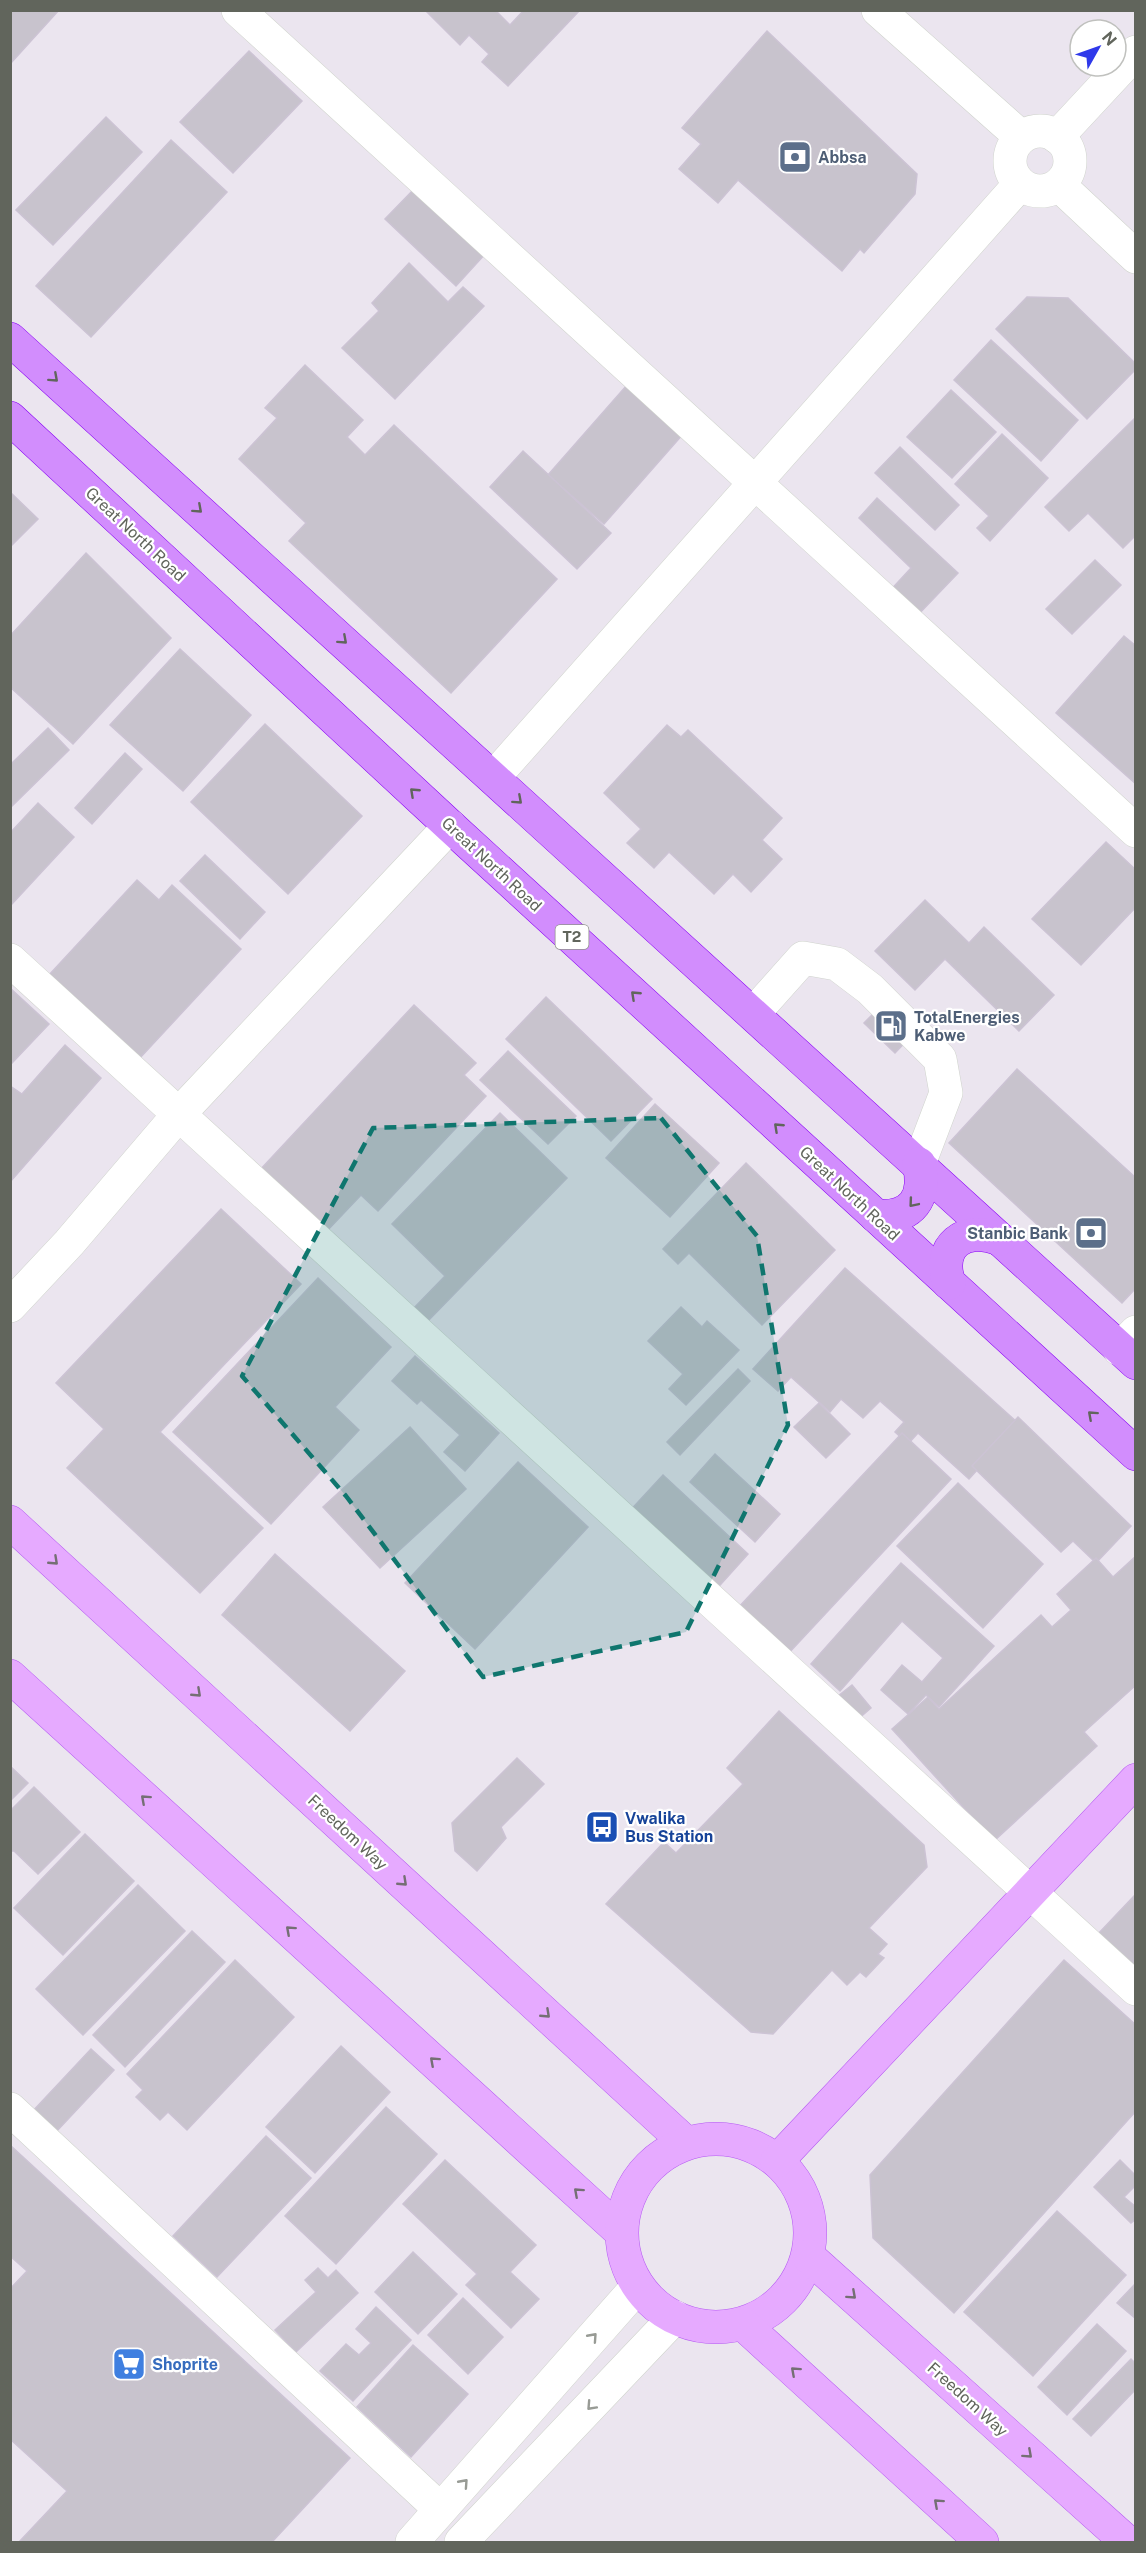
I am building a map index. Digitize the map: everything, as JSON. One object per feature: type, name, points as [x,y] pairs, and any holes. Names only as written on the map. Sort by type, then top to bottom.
[{"type":"highway","points":[[10,339],[494,777],[999,1239],[1130,1348]]},
{"type":"highway","name":"Great North Road","points":[[10,418],[450,826],[1136,1454]]},
{"type":"highway","points":[[876,1216],[890,1217],[904,1213],[914,1204],[921,1193],[923,1180],[919,1164]]},
{"type":"highway","points":[[949,1283],[945,1262],[956,1242],[976,1233],[999,1239]]},
{"type":"main road","name":"Freedom Way","points":[[10,1521],[686,2143]]},
{"type":"main road","points":[[10,1676],[621,2232]]},
{"type":"main road","points":[[777,2161],[1136,1780]]},
{"type":"main road","points":[[710,2138],[734,2140],[757,2148],[777,2161],[795,2181],[806,2204],[811,2230],[808,2256],[799,2279],[784,2299],[765,2314],[743,2324],[715,2328],[686,2323],[663,2311],[638,2286],[624,2254],[621,2232],[624,2208],[633,2187],[646,2168],[665,2153],[686,2143],[710,2138]]},
{"type":"main road","name":"Freedom Way","points":[[808,2256],[1127,2542]]},
{"type":"main road","points":[[743,2324],[982,2542]]},
{"type":"street","points":[[238,10],[1136,831]]},
{"type":"street","points":[[878,10],[1021,137]]},
{"type":"street","points":[[1057,136],[1136,52]]},
{"type":"street","points":[[1045,131],[1057,136],[1067,147],[1070,160],[1067,174],[1059,185],[1046,191],[1033,191],[1020,184],[1012,174],[1009,160],[1012,148],[1021,137],[1033,132],[1045,131]]},
{"type":"street","points":[[494,777],[1020,184]]},
{"type":"street","points":[[1059,185],[1136,257]]},
{"type":"street","points":[[10,1305],[69,1243],[179,1114],[450,826]]},
{"type":"street","points":[[753,1014],[803,958],[837,964],[870,989],[940,1059],[946,1093],[919,1164]]},
{"type":"street","points":[[10,960],[1136,1989]]},
{"type":"street","points":[[10,2109],[440,2509]]},
{"type":"street","points":[[412,2542],[638,2286]]},
{"type":"street","points":[[461,2542],[675,2317]]},
{"type":"highlighted area","points":[[661,1118],[757,1236],[788,1425],[686,1632],[483,1677],[346,1496],[242,1376],[373,1128]]},
{"type":"building","points":[[10,10],[59,10],[10,64]]},
{"type":"building","points":[[425,10],[495,10],[510,25],[524,10],[580,10],[508,86],[482,62],[489,54],[469,35],[460,45]]},
{"type":"building","name":"Abbsa","points":[[767,31],[917,174],[915,194],[864,253],[860,249],[842,271],[738,180],[718,203],[679,169],[701,144],[682,128]]},
{"type":"building","points":[[249,51],[302,101],[233,173],[180,122]]},
{"type":"building","points":[[106,117],[142,152],[53,245],[16,210]]},
{"type":"building","points":[[171,140],[227,192],[91,337],[36,286]]},
{"type":"building","points":[[416,187],[486,253],[456,286],[385,219]]},
{"type":"building","points":[[409,263],[448,302],[463,287],[484,306],[395,399],[342,348],[379,311],[372,303]]},
{"type":"building","points":[[1027,297],[1068,298],[1136,364],[1136,369],[1087,419],[996,329]]},
{"type":"building","points":[[991,340],[1078,420],[1041,461],[954,380]]},
{"type":"building","points":[[305,365],[363,420],[347,437],[365,455],[394,425],[557,579],[451,693],[289,541],[306,523],[239,459],[277,418],[265,408]]},
{"type":"building","points":[[627,385],[683,434],[604,524],[548,475]]},
{"type":"building","points":[[951,390],[996,432],[952,478],[907,437]]},
{"type":"building","points":[[1136,417],[1136,535],[1123,548],[1088,513],[1069,531],[1045,507]]},
{"type":"building","points":[[1002,434],[1048,478],[990,541],[977,528],[989,516],[955,484]]},
{"type":"building","points":[[900,447],[959,505],[935,530],[875,473]]},
{"type":"building","points":[[523,451],[611,533],[577,569],[490,487]]},
{"type":"building","points":[[10,492],[38,519],[10,547]]},
{"type":"building","points":[[877,498],[958,573],[914,619],[887,594],[911,568],[859,518]]},
{"type":"building","points":[[86,553],[171,638],[73,744],[10,687],[10,636]]},
{"type":"building","points":[[1095,560],[1121,585],[1072,634],[1046,609]]},
{"type":"building","points":[[1124,636],[1136,646],[1136,784],[1056,713]]},
{"type":"building","points":[[180,649],[251,715],[183,791],[110,725]]},
{"type":"building","points":[[265,724],[362,816],[288,894],[191,802]]},
{"type":"building","points":[[667,725],[681,737],[688,730],[782,818],[762,840],[782,859],[751,892],[733,874],[714,894],[669,852],[654,868],[627,843],[641,829],[604,793]]},
{"type":"building","points":[[48,728],[69,750],[11,807],[10,765]]},
{"type":"building","points":[[125,753],[142,769],[92,824],[75,808]]},
{"type":"building","points":[[38,803],[74,837],[10,906],[10,833]]},
{"type":"building","points":[[1106,842],[1136,870],[1136,907],[1081,965],[1032,919]]},
{"type":"building","points":[[205,855],[265,912],[240,939],[180,881]]},
{"type":"building","points":[[137,880],[159,900],[172,885],[241,949],[139,1059],[49,975]]},
{"type":"building","points":[[925,900],[969,943],[984,927],[1054,995],[1019,1031],[945,959],[915,990],[875,951]]},
{"type":"building","points":[[10,988],[49,1024],[10,1065]]},
{"type":"building","points":[[546,997],[652,1099],[611,1141],[506,1039]]},
{"type":"building","name":"TotalEnergies Kabwe","points":[[888,999],[919,1028],[895,1053],[864,1023]]},
{"type":"building","points":[[414,1005],[476,1063],[464,1075],[486,1096],[378,1211],[361,1195],[325,1233],[259,1171]]},
{"type":"building","points":[[65,1045],[101,1078],[10,1182],[10,1086],[22,1094]]},
{"type":"building","points":[[508,1051],[576,1116],[548,1144],[480,1080]]},
{"type":"building","name":"Stanbic Bank","points":[[1017,1069],[1136,1178],[1136,1288],[1122,1303],[949,1143]]},
{"type":"building","points":[[655,1104],[719,1163],[670,1217],[606,1158]]},
{"type":"building","points":[[500,1113],[567,1178],[426,1323],[412,1310],[445,1276],[392,1224]]},
{"type":"building","points":[[746,1163],[835,1250],[762,1325],[689,1253],[678,1264],[663,1249]]},
{"type":"building","points":[[221,1209],[301,1284],[160,1432],[263,1528],[200,1593],[67,1468],[104,1429],[56,1383]]},
{"type":"building","points":[[845,1268],[1019,1424],[969,1479],[918,1433],[908,1444],[895,1432],[904,1422],[880,1401],[863,1418],[841,1399],[830,1412],[791,1377],[778,1391],[753,1369]]},
{"type":"building","points":[[318,1278],[391,1347],[335,1407],[359,1430],[271,1524],[173,1432]]},
{"type":"building","points":[[681,1307],[702,1327],[707,1321],[739,1350],[686,1405],[669,1389],[683,1374],[648,1341]]},
{"type":"building","points":[[415,1356],[499,1433],[465,1471],[444,1452],[460,1435],[421,1400],[417,1404],[392,1381]]},
{"type":"building","points":[[738,1369],[750,1381],[680,1455],[667,1442]]},
{"type":"building","points":[[819,1403],[850,1434],[826,1458],[794,1427]]},
{"type":"building","points":[[1018,1417],[1131,1526],[1096,1563],[1073,1541],[1061,1552],[972,1466]]},
{"type":"building","points":[[410,1427],[466,1489],[380,1568],[323,1507]]},
{"type":"building","points":[[902,1433],[951,1479],[787,1655],[737,1609]]},
{"type":"building","points":[[715,1454],[780,1514],[755,1542],[690,1482]]},
{"type":"building","points":[[518,1462],[588,1527],[475,1649],[405,1583]]},
{"type":"building","points":[[663,1475],[748,1554],[713,1593],[627,1514]]},
{"type":"building","points":[[958,1483],[1043,1564],[983,1628],[897,1546]]},
{"type":"building","points":[[275,1554],[405,1671],[350,1731],[222,1615]]},
{"type":"building","points":[[1136,1556],[1136,1685],[1084,1732],[1097,1746],[994,1841],[892,1729],[928,1697],[939,1709],[1041,1615],[1052,1627],[1071,1610],[1057,1594],[1096,1558],[1113,1577]]},
{"type":"building","points":[[901,1563],[994,1646],[939,1707],[926,1695],[908,1714],[881,1690],[902,1665],[922,1682],[943,1658],[902,1621],[840,1691],[811,1664]]},
{"type":"building","points":[[852,1685],[871,1708],[857,1720],[838,1696]]},
{"type":"building","points":[[779,1711],[924,1845],[927,1867],[869,1928],[887,1944],[878,1954],[884,1958],[866,1977],[860,1972],[847,1985],[832,1970],[773,2034],[751,2032],[606,1904],[664,1842],[676,1853],[743,1784],[727,1768]]},
{"type":"building","points":[[517,1758],[544,1784],[501,1827],[506,1838],[477,1871],[455,1851],[452,1823]]},
{"type":"building","points":[[10,1766],[28,1783],[10,1801]]},
{"type":"building","points":[[34,1787],[80,1832],[38,1874],[14,1851],[10,1851],[10,1811]]},
{"type":"building","points":[[85,1834],[134,1881],[63,1955],[14,1908]]},
{"type":"building","points":[[138,1885],[185,1931],[83,2035],[36,1989]]},
{"type":"building","points":[[1136,1894],[1136,1970],[1098,1934]]},
{"type":"building","points":[[192,1931],[225,1962],[125,2067],[93,2035]]},
{"type":"building","points":[[235,1960],[294,2017],[187,2130],[168,2112],[160,2120],[136,2097],[143,2090],[127,2074]]},
{"type":"building","points":[[1064,1960],[1136,2025],[1136,2111],[954,2313],[873,2238],[870,2175]]},
{"type":"building","points":[[341,2046],[390,2092],[315,2173],[266,2127]]},
{"type":"building","points":[[91,2049],[114,2070],[55,2133],[32,2112]]},
{"type":"building","points":[[386,2107],[437,2154],[336,2264],[285,2216]]},
{"type":"building","points":[[266,2136],[311,2178],[217,2277],[173,2236]]},
{"type":"building","name":"Shoprite","points":[[10,2145],[350,2458],[272,2542],[19,2542],[67,2491],[10,2439],[10,2289],[27,2271],[10,2256]]},
{"type":"building","points":[[445,2160],[536,2245],[510,2272],[539,2299],[511,2328],[466,2285],[477,2274],[403,2204]]},
{"type":"building","points":[[1120,2160],[1136,2176],[1136,2185],[1124,2197],[1136,2207],[1136,2219],[1131,2223],[1094,2187]]},
{"type":"building","points":[[1057,2211],[1126,2275],[1033,2376],[964,2312]]},
{"type":"building","points":[[413,2252],[457,2294],[418,2334],[375,2292]]},
{"type":"building","points":[[318,2268],[328,2278],[336,2270],[358,2293],[296,2352],[275,2330],[316,2292],[305,2280]]},
{"type":"building","points":[[1136,2284],[1136,2319],[1117,2303]]},
{"type":"building","points":[[463,2298],[503,2337],[468,2374],[428,2335]]},
{"type":"building","points":[[376,2307],[411,2340],[353,2401],[320,2371],[346,2344],[359,2355],[371,2343],[356,2329]]},
{"type":"building","points":[[1097,2324],[1126,2351],[1067,2415],[1038,2387]]},
{"type":"building","points":[[413,2345],[468,2394],[411,2457],[357,2407]]},
{"type":"building","points":[[1131,2359],[1136,2364],[1136,2389],[1091,2436],[1073,2419]]},
{"type":"place","name":"Abbsa","points":[[795,157]]},
{"type":"place","name":"TotalEnergies Kabwe","points":[[891,1026]]},
{"type":"place","name":"Stanbic Bank","points":[[1091,1233]]},
{"type":"place","name":"Vwalika Bus Station","points":[[602,1827]]},
{"type":"place","name":"Shoprite","points":[[129,2364]]}]
